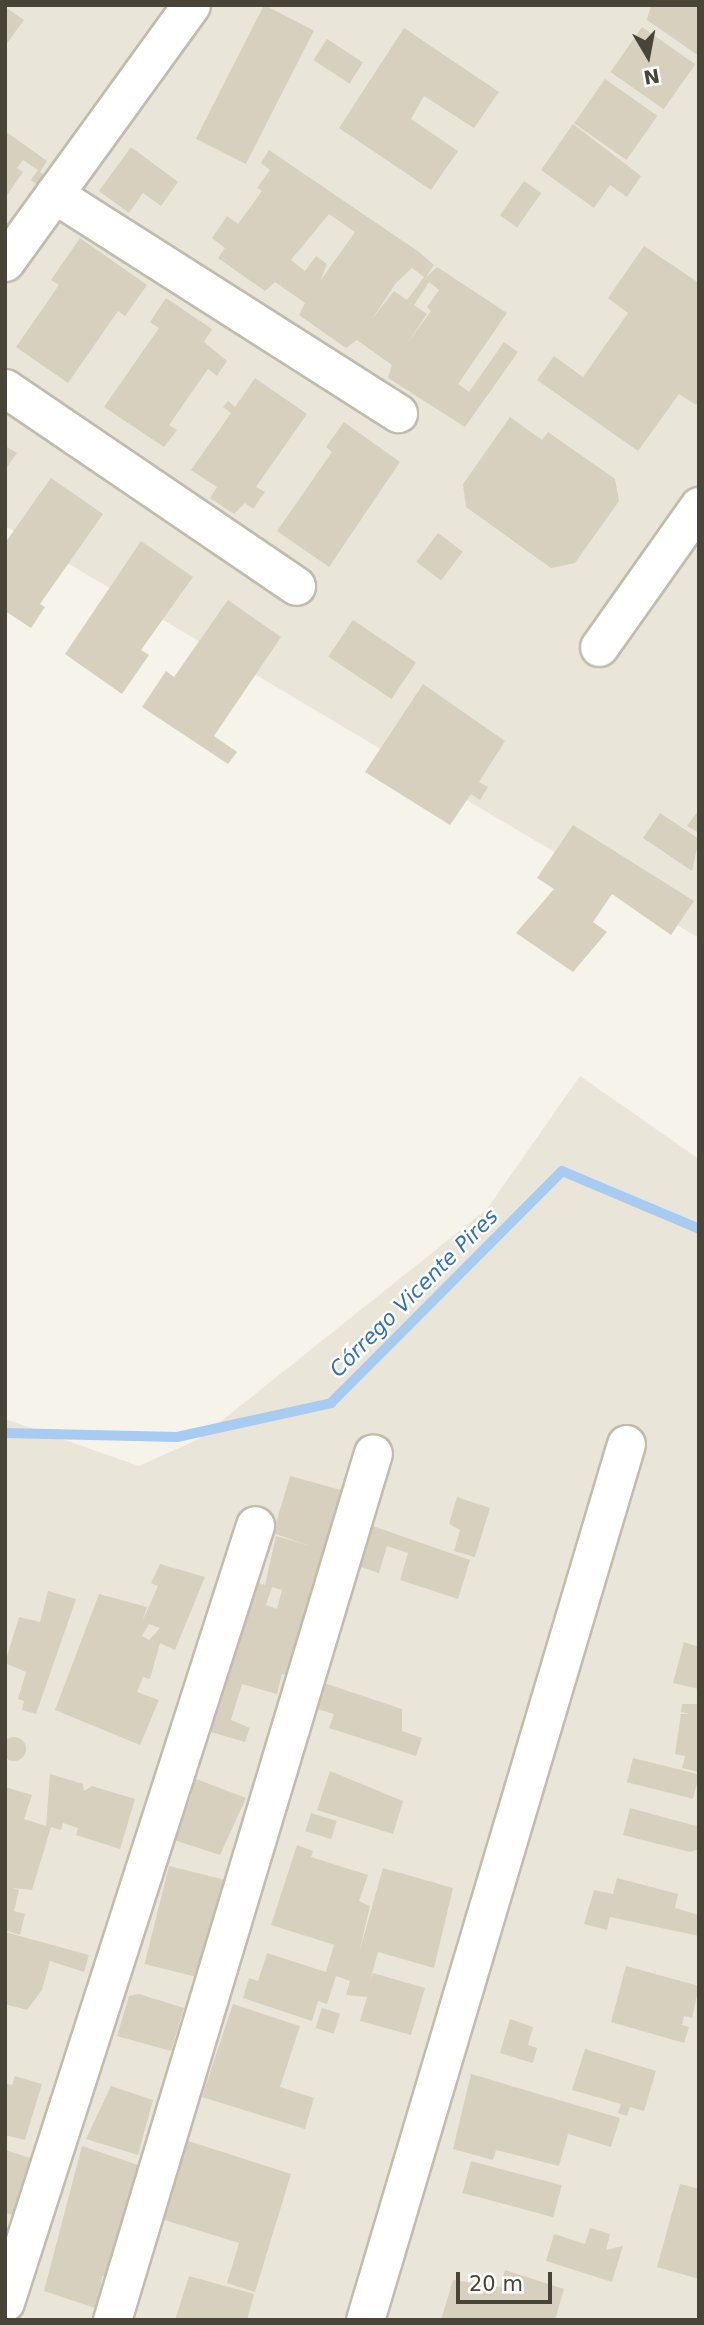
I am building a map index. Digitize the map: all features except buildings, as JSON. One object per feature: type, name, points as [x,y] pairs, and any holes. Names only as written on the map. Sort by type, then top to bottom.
[{"type":"street","points":[[5,262],[191,5]]},
{"type":"street","points":[[54,194],[398,413]]},
{"type":"street","points":[[5,388],[296,586]]},
{"type":"street","points":[[599,647],[699,506]]},
{"type":"street","points":[[365,2320],[626,1444]]},
{"type":"street","points":[[112,2320],[373,1453]]},
{"type":"street","points":[[5,2302],[255,1525]]},
{"type":"shaded area","points":[[5,5],[699,5],[699,938],[5,526]]},
{"type":"shaded area","points":[[580,1076],[699,1159],[699,2320],[5,2320],[5,1419],[139,1466],[199,1439],[487,1209]]},
{"type":"waterway","name":"Córrego Vicente Pires","points":[[5,1433],[177,1437],[331,1403],[562,1171],[699,1229]]}]
